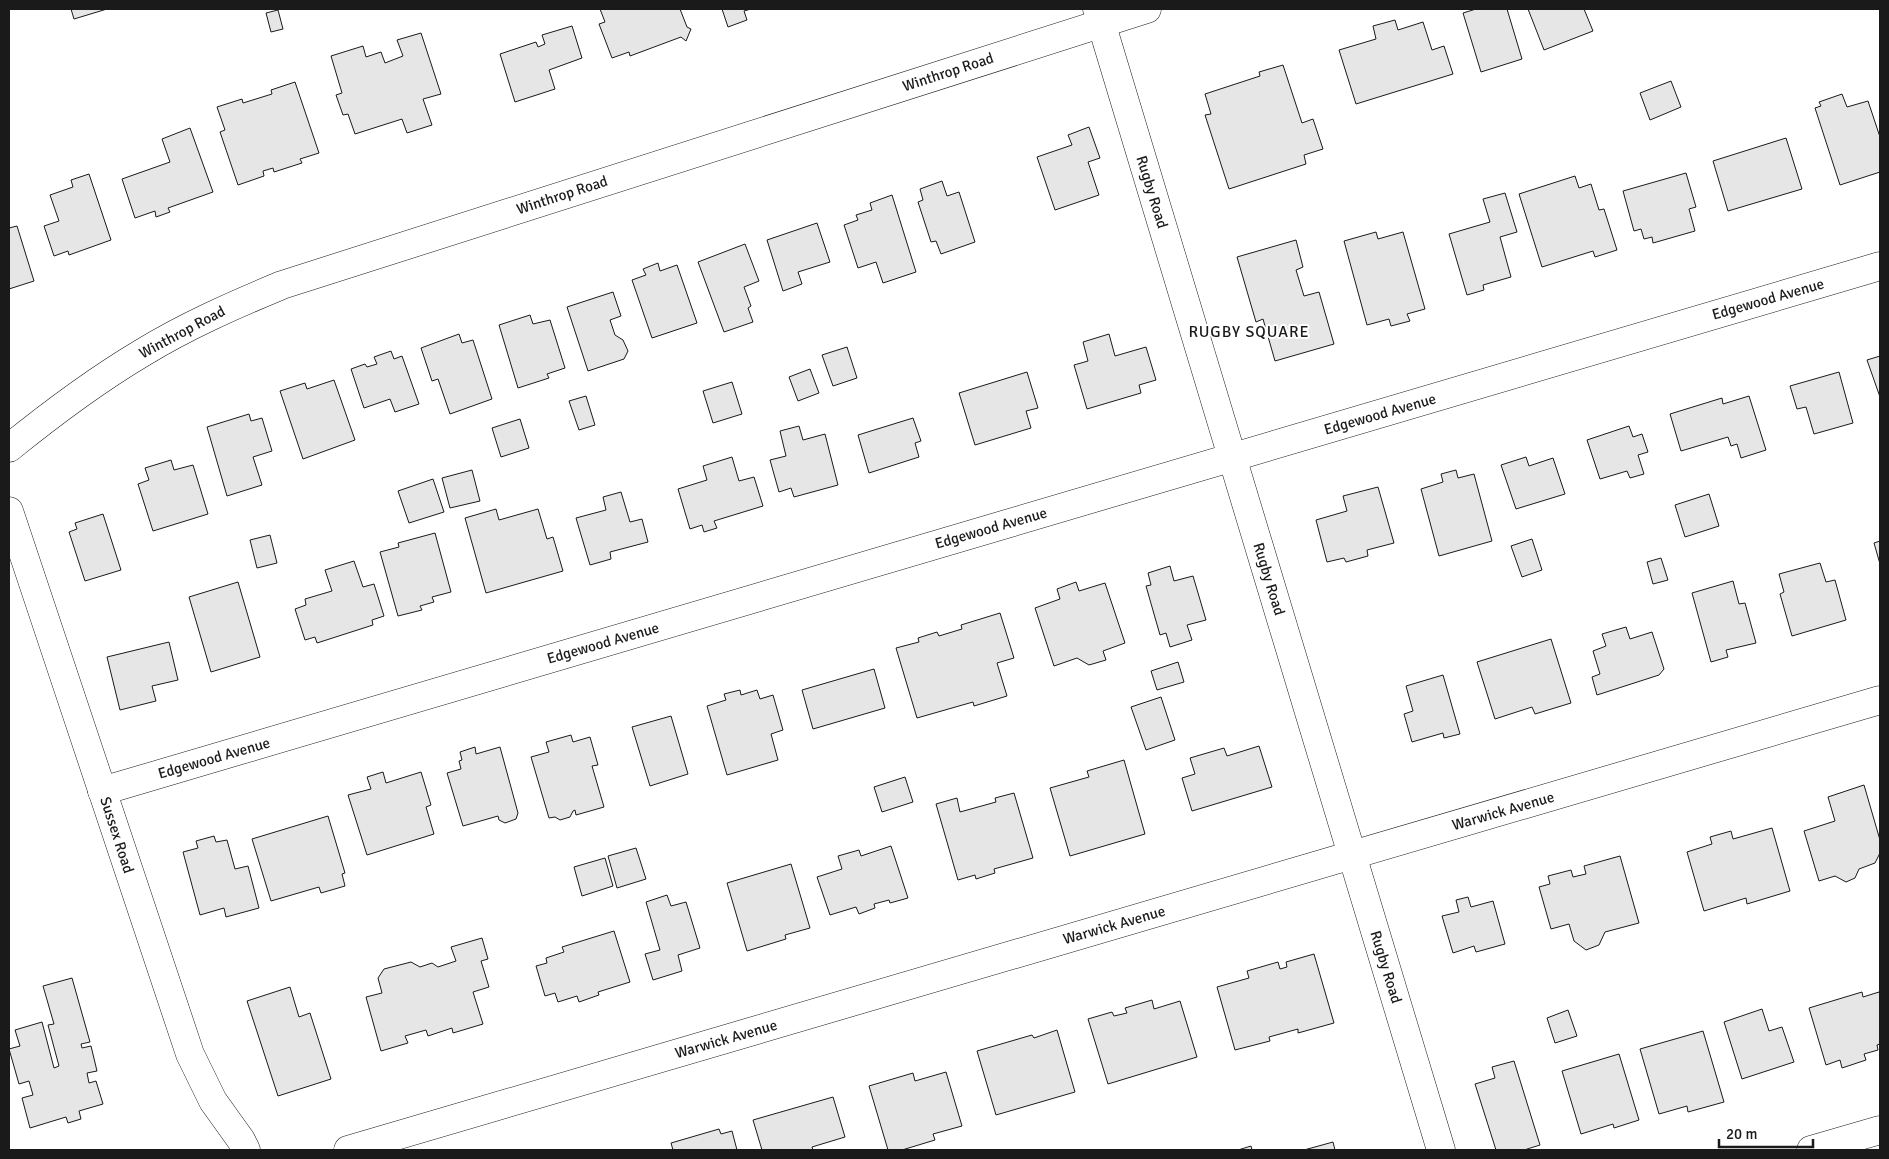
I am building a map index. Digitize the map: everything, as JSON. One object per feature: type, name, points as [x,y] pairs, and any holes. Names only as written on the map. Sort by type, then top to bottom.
[{"type":"street","name":"Winthrop Road","points":[[9,448],[64,404],[142,352],[211,315],[282,285],[1099,16],[1147,9]]},
{"type":"street","name":"Rugby Road","points":[[1099,16],[1441,1150]]},
{"type":"street","name":"Edgewood Avenue","points":[[102,791],[1880,266]]},
{"type":"street","name":"Sussex Road","points":[[9,511],[190,1054],[213,1101],[246,1150]]},
{"type":"street","name":"Warwick Avenue","points":[[348,1150],[1880,700]]},
{"type":"street","points":[[1811,1150],[1880,1130]]},
{"type":"building","points":[[71,9],[107,9],[74,19]]},
{"type":"building","points":[[600,9],[680,9],[687,27],[691,29],[686,41],[681,37],[630,56],[629,52],[612,58],[599,24],[605,22]]},
{"type":"building","points":[[722,9],[751,9],[744,11],[747,20],[728,27]]},
{"type":"building","points":[[1476,9],[1507,9],[1522,59],[1481,72],[1463,13]]},
{"type":"building","points":[[1528,9],[1584,9],[1593,31],[1544,50]]},
{"type":"building","points":[[278,10],[283,29],[271,32],[266,13]]},
{"type":"building","points":[[1395,20],[1398,30],[1423,22],[1432,50],[1444,46],[1453,74],[1356,104],[1339,50],[1376,39],[1373,26]]},
{"type":"building","points":[[572,26],[582,58],[549,70],[555,89],[515,102],[500,54],[536,42],[538,47],[545,44],[542,35]]},
{"type":"building","points":[[421,33],[441,94],[423,99],[432,125],[407,133],[402,119],[355,134],[348,114],[343,115],[336,95],[342,93],[331,56],[363,46],[366,57],[381,52],[385,63],[403,56],[397,40]]},
{"type":"building","points":[[1283,65],[1302,123],[1313,119],[1323,149],[1304,155],[1306,164],[1229,189],[1205,115],[1211,114],[1205,94],[1260,76],[1259,72]]},
{"type":"building","points":[[1671,81],[1681,107],[1650,120],[1640,93]]},
{"type":"building","points":[[295,82],[319,153],[300,159],[302,163],[274,172],[273,168],[263,171],[264,176],[238,185],[220,132],[225,130],[217,107],[242,99],[243,103],[272,94],[271,90]]},
{"type":"building","points":[[1842,94],[1847,107],[1868,101],[1880,137],[1880,172],[1840,185],[1815,108],[1821,106],[1819,102]]},
{"type":"building","points":[[1089,127],[1100,158],[1088,162],[1099,195],[1055,210],[1037,157],[1072,145],[1068,135]]},
{"type":"building","points":[[190,128],[213,192],[168,208],[170,212],[156,217],[155,211],[135,218],[122,179],[170,162],[162,139]]},
{"type":"building","points":[[1786,138],[1802,189],[1728,211],[1713,161]]},
{"type":"building","points":[[1686,173],[1696,207],[1689,209],[1695,231],[1653,243],[1652,237],[1644,239],[1641,229],[1634,231],[1623,191]]},
{"type":"building","points":[[89,174],[111,240],[69,255],[68,251],[54,256],[44,226],[59,221],[50,195],[73,187],[71,180]]},
{"type":"building","points":[[1575,176],[1579,188],[1591,184],[1599,210],[1604,209],[1617,250],[1595,257],[1593,251],[1542,267],[1519,194]]},
{"type":"building","points":[[942,181],[947,196],[959,192],[975,242],[941,254],[936,241],[931,242],[918,202],[923,200],[920,189]]},
{"type":"building","points":[[1505,193],[1517,232],[1500,237],[1511,277],[1483,285],[1484,290],[1467,295],[1449,234],[1490,222],[1483,199]]},
{"type":"building","points":[[892,195],[916,272],[883,283],[876,262],[858,268],[844,225],[858,220],[856,215],[872,210],[870,203]]},
{"type":"building","points":[[817,223],[830,262],[798,272],[802,284],[783,291],[767,240]]},
{"type":"building","points":[[17,226],[34,281],[9,289],[9,228]]},
{"type":"building","points":[[1376,232],[1378,239],[1403,232],[1425,309],[1407,314],[1410,321],[1391,326],[1389,319],[1367,325],[1344,241]]},
{"type":"building","points":[[1296,240],[1303,267],[1296,270],[1304,296],[1319,292],[1334,344],[1275,361],[1263,319],[1256,322],[1237,257]]},
{"type":"building","points":[[745,244],[759,281],[744,287],[751,306],[748,308],[753,322],[724,332],[698,262]]},
{"type":"building","points":[[658,263],[660,271],[677,265],[697,323],[652,338],[632,280],[646,275],[643,269]]},
{"type":"building","points":[[613,292],[621,316],[610,320],[615,335],[623,340],[628,351],[624,359],[588,371],[567,307]]},
{"type":"building","points":[[530,315],[533,324],[550,320],[565,368],[547,374],[549,378],[518,388],[499,325]]},
{"type":"building","points":[[459,334],[462,343],[473,340],[492,399],[450,414],[438,379],[432,381],[421,348]]},
{"type":"building","points":[[1109,334],[1115,356],[1146,347],[1156,380],[1139,385],[1141,393],[1087,409],[1074,365],[1088,361],[1083,342]]},
{"type":"building","points":[[847,347],[857,378],[833,386],[822,355]]},
{"type":"building","points":[[391,351],[394,359],[402,356],[419,404],[395,412],[390,399],[364,408],[351,369],[365,364],[367,367],[377,364],[374,357]]},
{"type":"building","points":[[1880,356],[1880,397],[1867,360]]},
{"type":"building","points":[[810,369],[819,393],[798,401],[789,377]]},
{"type":"building","points":[[1027,372],[1038,408],[1026,411],[1031,428],[975,445],[959,393]]},
{"type":"building","points":[[1839,372],[1853,423],[1814,434],[1806,407],[1797,409],[1790,386]]},
{"type":"building","points":[[334,380],[355,440],[303,459],[280,391],[305,383],[307,389]]},
{"type":"building","points":[[732,382],[742,414],[713,423],[703,391]]},
{"type":"building","points":[[586,396],[595,425],[579,430],[569,401]]},
{"type":"building","points":[[1749,396],[1766,450],[1741,458],[1737,444],[1731,446],[1728,437],[1681,451],[1670,414],[1722,398],[1723,404]]},
{"type":"building","points":[[249,414],[251,421],[262,418],[272,451],[253,457],[262,485],[227,496],[207,427]]},
{"type":"building","points":[[913,418],[921,441],[915,443],[919,457],[869,473],[858,435]]},
{"type":"building","points":[[520,419],[529,448],[501,457],[492,428]]},
{"type":"building","points":[[799,426],[803,440],[825,434],[838,485],[794,497],[791,488],[779,492],[770,460],[786,456],[780,431]]},
{"type":"building","points":[[1629,426],[1633,437],[1642,434],[1648,452],[1638,455],[1644,474],[1630,478],[1627,471],[1600,479],[1587,440]]},
{"type":"building","points":[[732,457],[739,481],[754,477],[763,506],[714,521],[717,528],[704,532],[702,525],[690,529],[678,489],[707,480],[703,466]]},
{"type":"building","points":[[1526,457],[1529,466],[1553,458],[1565,494],[1516,509],[1501,465]]},
{"type":"building","points":[[171,460],[174,470],[193,465],[208,514],[153,531],[138,484],[149,480],[145,468]]},
{"type":"building","points":[[472,470],[480,501],[450,508],[442,478]]},
{"type":"building","points":[[1456,470],[1458,478],[1474,474],[1492,541],[1439,556],[1421,489],[1443,482],[1441,474]]},
{"type":"building","points":[[433,479],[444,512],[409,523],[398,491]]},
{"type":"building","points":[[1378,487],[1394,543],[1367,550],[1368,556],[1346,562],[1344,558],[1327,562],[1316,520],[1347,511],[1343,496]]},
{"type":"building","points":[[621,492],[630,522],[642,519],[648,542],[610,552],[611,559],[590,565],[576,518],[606,510],[603,497]]},
{"type":"building","points":[[1709,494],[1719,526],[1685,537],[1675,505]]},
{"type":"building","points":[[496,509],[499,520],[538,509],[547,539],[553,537],[563,571],[486,593],[465,518]]},
{"type":"building","points":[[103,514],[121,570],[85,581],[69,532],[77,529],[75,523]]},
{"type":"building","points":[[435,533],[451,592],[432,597],[434,602],[420,606],[422,610],[398,616],[380,552],[399,547],[398,543]]},
{"type":"building","points":[[270,535],[277,563],[257,568],[250,540]]},
{"type":"building","points":[[1532,539],[1542,570],[1522,577],[1511,546]]},
{"type":"building","points":[[1880,541],[1880,564],[1874,543]]},
{"type":"building","points":[[1661,558],[1668,580],[1653,584],[1647,562]]},
{"type":"building","points":[[354,561],[363,587],[374,584],[384,616],[372,620],[373,625],[317,643],[315,637],[305,640],[295,609],[306,605],[305,599],[332,591],[325,570]]},
{"type":"building","points":[[1820,563],[1826,582],[1835,580],[1846,620],[1792,636],[1780,594],[1784,592],[1779,574]]},
{"type":"building","points":[[1170,566],[1174,581],[1193,576],[1206,620],[1187,625],[1192,640],[1170,647],[1166,633],[1160,635],[1146,586],[1151,585],[1148,573]]},
{"type":"building","points":[[1733,581],[1739,604],[1745,603],[1756,643],[1726,650],[1728,657],[1711,662],[1692,593]]},
{"type":"building","points":[[238,582],[260,657],[211,672],[189,597]]},
{"type":"building","points":[[1076,582],[1079,591],[1105,583],[1125,643],[1103,651],[1106,660],[1089,665],[1077,658],[1054,666],[1035,608],[1060,599],[1057,589]]},
{"type":"building","points":[[1000,613],[1014,658],[997,663],[1007,696],[974,706],[973,702],[917,718],[896,648],[919,642],[918,638],[937,632],[939,636],[962,629],[961,625]]},
{"type":"building","points":[[1626,627],[1630,639],[1652,632],[1664,669],[1659,675],[1597,695],[1592,677],[1600,674],[1593,651],[1606,646],[1602,634]]},
{"type":"building","points":[[1551,639],[1571,703],[1535,714],[1532,707],[1495,719],[1477,662]]},
{"type":"building","points":[[169,642],[178,680],[152,686],[156,701],[120,710],[107,657]]},
{"type":"building","points":[[1178,662],[1184,682],[1157,690],[1151,671]]},
{"type":"building","points":[[874,669],[885,708],[813,729],[802,690]]},
{"type":"building","points":[[1443,675],[1460,734],[1444,738],[1443,733],[1412,742],[1404,714],[1413,711],[1406,686]]},
{"type":"building","points":[[740,690],[741,695],[757,690],[760,699],[773,695],[783,730],[771,734],[778,760],[727,775],[707,706],[726,700],[724,694]]},
{"type":"building","points":[[1161,697],[1175,740],[1146,750],[1131,707]]},
{"type":"building","points":[[671,716],[688,774],[650,786],[632,727]]},
{"type":"building","points":[[571,735],[573,742],[590,737],[598,765],[592,766],[604,807],[576,815],[575,810],[570,817],[560,820],[555,817],[549,818],[531,757],[549,752],[546,742]]},
{"type":"building","points":[[1259,746],[1272,787],[1192,811],[1182,778],[1195,774],[1190,758],[1224,748],[1227,756]]},
{"type":"building","points":[[475,747],[476,754],[500,747],[518,813],[516,819],[505,823],[499,820],[498,816],[463,826],[447,773],[461,769],[459,761],[462,760],[460,752]]},
{"type":"building","points":[[1124,760],[1145,834],[1070,856],[1050,788],[1089,777],[1087,771]]},
{"type":"building","points":[[383,772],[386,783],[421,772],[431,805],[426,807],[434,834],[367,855],[348,795],[371,789],[367,777]]},
{"type":"building","points":[[905,777],[913,802],[882,812],[874,787]]},
{"type":"building","points":[[1864,785],[1880,840],[1880,853],[1875,863],[1859,869],[1855,878],[1846,882],[1835,876],[1819,881],[1804,831],[1835,821],[1828,797]]},
{"type":"building","points":[[1014,793],[1033,858],[994,869],[995,873],[976,879],[975,875],[958,880],[936,804],[957,798],[960,812],[996,802],[995,798]]},
{"type":"building","points":[[328,816],[345,873],[342,874],[345,886],[321,893],[319,887],[271,901],[252,839]]},
{"type":"building","points":[[1772,828],[1790,891],[1747,904],[1746,898],[1704,911],[1687,852],[1712,844],[1710,837],[1731,831],[1733,839]]},
{"type":"building","points":[[214,836],[216,842],[227,840],[235,869],[248,866],[259,908],[226,917],[224,908],[200,915],[183,852],[198,848],[196,841]]},
{"type":"building","points":[[891,846],[908,898],[890,903],[889,900],[874,904],[875,908],[859,914],[856,907],[830,915],[817,877],[842,869],[838,856],[859,850],[861,856]]},
{"type":"building","points":[[636,848],[646,879],[617,888],[608,856]]},
{"type":"building","points":[[1620,856],[1639,923],[1605,932],[1599,945],[1586,950],[1574,941],[1569,924],[1551,929],[1539,887],[1550,884],[1548,876],[1571,870],[1573,877],[1586,874],[1584,866]]},
{"type":"building","points":[[605,858],[613,886],[582,896],[574,867]]},
{"type":"building","points":[[791,864],[810,928],[785,935],[786,939],[747,951],[727,883]]},
{"type":"building","points":[[667,895],[671,906],[686,902],[700,948],[678,955],[682,971],[653,980],[645,954],[660,950],[646,902]]},
{"type":"building","points":[[1468,897],[1471,907],[1493,901],[1505,944],[1476,952],[1474,946],[1453,953],[1442,916],[1459,912],[1456,900]]},
{"type":"building","points":[[614,931],[630,982],[598,992],[599,995],[579,1002],[577,996],[558,1002],[555,993],[545,996],[536,966],[547,963],[546,958],[564,952],[562,947]]},
{"type":"building","points":[[482,938],[488,959],[481,961],[489,987],[473,992],[483,1024],[453,1033],[452,1028],[428,1036],[426,1030],[405,1036],[408,1043],[381,1051],[366,997],[382,993],[378,978],[384,969],[411,962],[420,967],[432,963],[438,967],[456,961],[451,947]]},
{"type":"building","points":[[1314,954],[1334,1023],[1298,1033],[1298,1029],[1269,1037],[1270,1041],[1235,1050],[1217,987],[1249,978],[1247,971],[1278,962],[1280,969],[1287,967],[1286,962]]},
{"type":"building","points":[[72,978],[90,1042],[81,1044],[82,1048],[91,1046],[97,1071],[87,1073],[89,1083],[96,1081],[103,1104],[79,1111],[81,1119],[68,1123],[66,1117],[30,1128],[22,1098],[33,1095],[29,1081],[19,1084],[9,1049],[20,1046],[15,1030],[42,1022],[54,1068],[59,1066],[48,1025],[54,1024],[43,986]]},
{"type":"building","points":[[290,987],[299,1017],[310,1013],[331,1079],[278,1096],[247,1001]]},
{"type":"building","points":[[1862,992],[1863,997],[1879,992],[1880,995],[1880,1044],[1877,1045],[1878,1050],[1864,1054],[1866,1060],[1842,1068],[1840,1060],[1826,1065],[1809,1008]]},
{"type":"building","points":[[1152,1000],[1154,1009],[1180,1001],[1197,1057],[1108,1084],[1088,1019],[1112,1012],[1114,1016],[1127,1013],[1125,1008]]},
{"type":"building","points":[[1762,1009],[1769,1031],[1782,1027],[1794,1062],[1742,1079],[1724,1022]]},
{"type":"building","points":[[1568,1010],[1577,1036],[1555,1043],[1547,1018]]},
{"type":"building","points":[[1057,1030],[1075,1092],[996,1115],[977,1051],[1032,1035],[1034,1038]]},
{"type":"building","points":[[1703,1031],[1724,1102],[1688,1112],[1687,1106],[1659,1114],[1640,1049]]},
{"type":"building","points":[[1619,1054],[1639,1120],[1614,1128],[1613,1124],[1581,1134],[1562,1071]]},
{"type":"building","points":[[1514,1061],[1540,1145],[1524,1150],[1496,1150],[1475,1084],[1495,1078],[1492,1067]]},
{"type":"building","points":[[946,1072],[962,1126],[933,1134],[935,1140],[902,1150],[888,1150],[869,1086],[913,1073],[915,1081]]},
{"type":"building","points":[[833,1097],[845,1137],[812,1147],[813,1150],[762,1150],[753,1120]]},
{"type":"building","points":[[719,1129],[721,1134],[732,1131],[737,1150],[673,1150],[671,1143]]},
{"type":"building","points":[[1333,1142],[1335,1150],[1304,1150]]},
{"type":"building","points":[[1251,1146],[1252,1150],[1238,1150]]},
{"type":"district","name":"RUGBY SQUARE","points":[[1249,331]]}]
